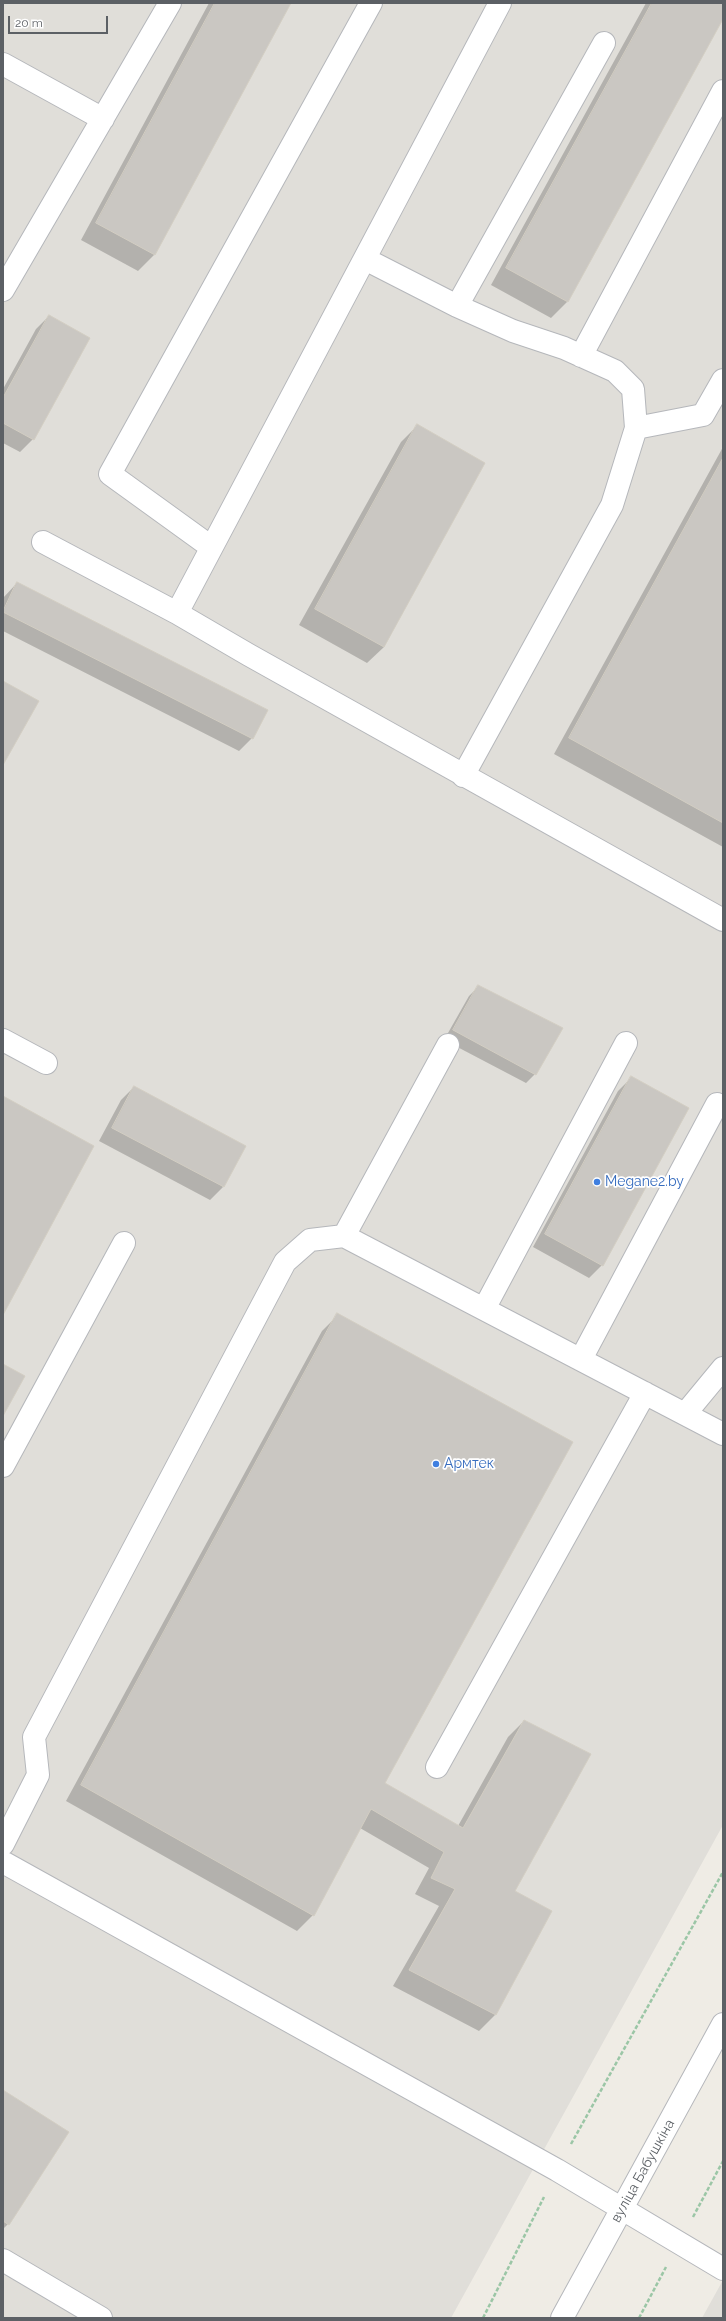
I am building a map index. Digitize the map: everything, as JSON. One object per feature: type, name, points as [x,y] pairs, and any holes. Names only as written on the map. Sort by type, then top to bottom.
[{"type":"street","points":[[3,290],[170,3]]},
{"type":"street","points":[[211,547],[110,474],[371,3]]},
{"type":"street","points":[[177,613],[500,3]]},
{"type":"street","points":[[457,306],[604,43]]},
{"type":"street","points":[[3,64],[102,119]]},
{"type":"street","points":[[581,356],[723,91]]},
{"type":"street","points":[[365,259],[457,306],[513,331],[564,348],[615,372],[633,389],[636,428],[612,505],[463,776]]},
{"type":"street","points":[[636,428],[703,415],[723,380]]},
{"type":"street","points":[[43,542],[177,613],[249,656],[723,920]]},
{"type":"street","points":[[3,1040],[46,1063]]},
{"type":"street","points":[[484,1309],[626,1043]]},
{"type":"street","points":[[344,1236],[448,1045]]},
{"type":"street","points":[[580,1359],[717,1104]]},
{"type":"street","points":[[3,1844],[38,1775],[34,1737],[285,1262],[310,1240],[344,1236],[723,1434]]},
{"type":"street","points":[[3,1466],[124,1243]]},
{"type":"street","points":[[685,1414],[723,1368]]},
{"type":"street","points":[[437,1767],[645,1393]]},
{"type":"street","points":[[3,1862],[557,2170],[723,2269]]},
{"type":"street","name":"вуліца Бабушкіна","points":[[562,2318],[723,2024]]},
{"type":"street","points":[[3,2260],[101,2318]]},
{"type":"path","points":[[483,2318],[557,2170],[723,1872]]},
{"type":"shaded area","points":[[3,3],[723,3],[723,1825],[451,2318],[3,2318]]},
{"type":"shaded area","points":[[723,2280],[723,2318],[702,2318]]},
{"type":"building","points":[[215,3],[291,3],[155,255],[96,223]]},
{"type":"building","points":[[652,3],[723,3],[723,19],[568,302],[506,268]]},
{"type":"building","points":[[49,315],[90,338],[34,440],[3,423],[3,398]]},
{"type":"building","points":[[417,424],[485,463],[384,647],[315,609]]},
{"type":"building","points":[[723,458],[723,823],[569,738]]},
{"type":"building","points":[[17,582],[268,710],[253,739],[3,612]]},
{"type":"building","points":[[3,681],[39,701],[3,765]]},
{"type":"building","points":[[478,985],[563,1028],[536,1075],[453,1030]]},
{"type":"building","points":[[631,1076],[689,1108],[603,1266],[545,1234]]},
{"type":"building","points":[[134,1086],[246,1146],[224,1187],[112,1128]]},
{"type":"building","points":[[3,1096],[94,1146],[3,1315]]},
{"type":"building","points":[[337,1313],[573,1442],[385,1783],[463,1828],[524,1720],[591,1754],[515,1891],[552,1911],[496,2015],[409,1970],[455,1889],[431,1878],[444,1852],[371,1809],[314,1916],[81,1785]]},
{"type":"building","points":[[3,1364],[25,1376],[3,1416]]},
{"type":"building","points":[[3,2090],[69,2132],[9,2225],[3,2221]]},
{"type":"place","name":"Megane2.by","points":[[597,1182]]},
{"type":"place","name":"Армтек","points":[[436,1464]]}]
